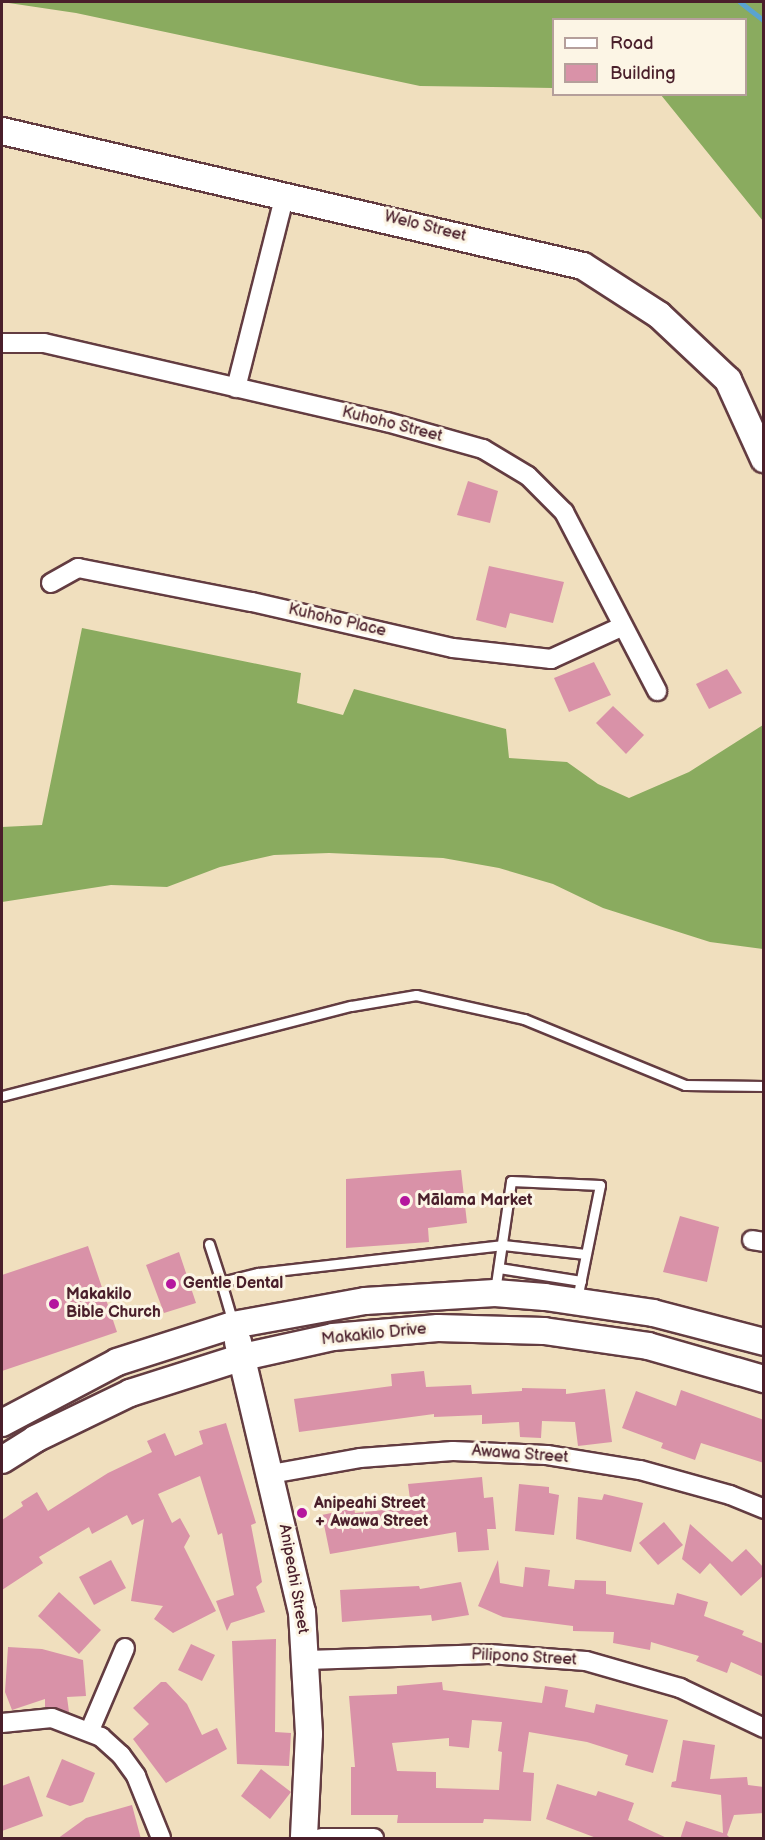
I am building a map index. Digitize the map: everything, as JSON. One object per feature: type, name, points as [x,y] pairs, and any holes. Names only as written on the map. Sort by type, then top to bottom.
[{"type":"main road","name":"Welo Street","points":[[2,131],[285,194],[583,266],[659,315],[728,380],[764,459]]},
{"type":"main road","name":"Makakilo Drive","points":[[2,1423],[117,1362],[233,1325],[327,1305],[495,1293],[578,1291],[764,1342]]},
{"type":"main road","name":"Anipeahi Street","points":[[233,1325],[291,1551],[307,1660],[309,1734],[304,1839]]},
{"type":"main road","name":"Makakilo Drive","points":[[2,1460],[35,1439],[130,1393],[243,1357],[333,1337],[438,1328],[543,1331],[648,1346],[764,1379]]},
{"type":"street","points":[[236,388],[285,194]]},
{"type":"street","name":"Kuhoho Street","points":[[2,343],[44,343],[387,422],[483,449],[528,476],[564,512],[621,627],[657,692]]},
{"type":"street","name":"Kuhoho Place","points":[[51,583],[78,568],[252,602],[453,648],[551,659],[621,627]]},
{"type":"street","name":"Awawa Street","points":[[271,1474],[360,1458],[453,1451],[547,1455],[640,1470],[730,1495],[764,1509]]},
{"type":"street","points":[[90,1730],[125,1648]]},
{"type":"street","name":"Pilipono Street","points":[[307,1660],[489,1654],[586,1661],[680,1688],[764,1728]]},
{"type":"street","points":[[2,1723],[52,1718],[90,1730],[111,1745],[129,1765],[161,1839]]},
{"type":"street","points":[[321,1839],[375,1839]]},
{"type":"lane","points":[[2,1096],[351,1006],[416,994],[524,1019],[685,1085],[764,1086]]},
{"type":"lane","points":[[495,1293],[511,1180],[600,1185],[578,1291],[499,1268]]},
{"type":"lane","points":[[209,1244],[233,1325]]},
{"type":"lane","points":[[220,1282],[258,1273],[503,1245],[586,1254]]},
{"type":"green space","points":[[2,2],[763,2],[763,221],[662,96],[747,96],[747,18],[552,18],[552,88],[420,86],[76,13]]},
{"type":"green space","points":[[82,628],[301,673],[297,703],[343,715],[354,689],[506,729],[509,758],[567,762],[598,784],[629,798],[689,772],[763,725],[763,949],[710,942],[603,908],[553,884],[499,868],[443,858],[329,853],[274,855],[220,867],[167,887],[111,885],[2,902],[2,827],[42,825]]},
{"type":"building","points":[[468,481],[498,491],[490,523],[457,515]]},
{"type":"building","points":[[489,566],[564,582],[553,623],[510,613],[506,628],[476,620]]},
{"type":"building","points":[[594,662],[611,695],[569,712],[554,678]]},
{"type":"building","points":[[727,669],[742,693],[709,709],[696,684]]},
{"type":"building","points":[[613,706],[644,735],[626,754],[596,723]]},
{"type":"building","name":"Mālama Market","points":[[461,1170],[467,1223],[428,1228],[429,1242],[346,1248],[346,1179]]},
{"type":"building","points":[[680,1216],[719,1227],[707,1282],[663,1272]]},
{"type":"building","name":"Makakilo Bible Church","points":[[88,1246],[117,1332],[2,1371],[2,1275]]},
{"type":"building","name":"Gentle Dental","points":[[179,1252],[196,1303],[164,1313],[146,1265]]},
{"type":"building","points":[[424,1371],[426,1387],[471,1385],[472,1394],[522,1391],[522,1388],[566,1389],[566,1394],[605,1389],[612,1442],[578,1446],[575,1422],[542,1421],[541,1438],[520,1437],[519,1422],[482,1424],[482,1415],[434,1417],[434,1414],[299,1432],[294,1399],[392,1386],[391,1374]]},
{"type":"building","points":[[681,1390],[764,1420],[764,1463],[701,1443],[695,1460],[661,1448],[663,1443],[622,1428],[636,1391],[676,1406]]},
{"type":"building","points":[[226,1423],[256,1523],[251,1525],[262,1582],[256,1587],[265,1612],[231,1623],[227,1631],[216,1601],[234,1595],[222,1533],[218,1535],[200,1476],[158,1494],[172,1523],[180,1518],[190,1536],[184,1547],[216,1611],[173,1633],[154,1619],[163,1606],[131,1601],[144,1519],[132,1525],[127,1515],[92,1534],[89,1527],[39,1557],[43,1563],[2,1590],[2,1520],[23,1506],[21,1502],[37,1492],[48,1511],[108,1473],[152,1452],[147,1441],[165,1433],[175,1456],[203,1444],[199,1431]]},
{"type":"building","points":[[482,1477],[484,1498],[493,1497],[496,1529],[487,1529],[489,1550],[458,1552],[456,1532],[330,1554],[322,1515],[354,1508],[355,1513],[411,1507],[408,1484]]},
{"type":"building","points":[[519,1484],[549,1487],[549,1493],[559,1495],[554,1535],[515,1531]]},
{"type":"building","points":[[604,1494],[643,1503],[631,1552],[576,1539],[578,1497],[602,1500]]},
{"type":"building","points":[[664,1522],[683,1545],[658,1565],[639,1543]]},
{"type":"building","points":[[690,1524],[732,1562],[746,1549],[764,1568],[764,1575],[741,1596],[710,1563],[700,1574],[682,1559]]},
{"type":"building","points":[[111,1560],[126,1588],[94,1605],[79,1577]]},
{"type":"building","points":[[498,1560],[500,1583],[523,1587],[525,1567],[550,1570],[548,1586],[574,1589],[575,1580],[606,1581],[606,1594],[674,1605],[677,1593],[708,1602],[704,1616],[744,1631],[742,1635],[764,1644],[764,1677],[731,1662],[727,1673],[696,1661],[699,1656],[651,1642],[650,1650],[613,1643],[614,1632],[573,1631],[573,1626],[503,1617],[478,1606]]},
{"type":"building","points":[[461,1582],[469,1615],[432,1621],[431,1615],[342,1622],[340,1590],[419,1586],[420,1589]]},
{"type":"building","points":[[59,1592],[101,1630],[79,1654],[38,1616]]},
{"type":"building","points":[[276,1639],[275,1732],[291,1733],[289,1766],[237,1764],[232,1641]]},
{"type":"building","points":[[191,1644],[215,1655],[202,1681],[178,1670]]},
{"type":"building","points":[[8,1647],[42,1649],[83,1660],[86,1696],[67,1697],[69,1712],[45,1707],[45,1699],[12,1710],[5,1692]]},
{"type":"building","points":[[161,1682],[166,1682],[187,1704],[202,1735],[217,1728],[227,1749],[166,1783],[133,1739],[149,1724],[133,1708]]},
{"type":"building","points":[[442,1682],[443,1690],[542,1703],[545,1686],[568,1690],[565,1707],[594,1713],[596,1704],[668,1720],[653,1773],[625,1765],[628,1755],[587,1742],[529,1732],[523,1772],[534,1773],[531,1821],[484,1819],[483,1823],[397,1823],[398,1815],[351,1815],[351,1767],[355,1767],[349,1696],[397,1694],[397,1686]],"holes":[[[472,1720],[502,1722],[498,1751],[502,1752],[499,1790],[436,1788],[436,1772],[397,1771],[392,1743],[449,1738],[449,1746],[469,1748]]]},
{"type":"building","points":[[683,1740],[715,1745],[710,1779],[747,1777],[748,1785],[764,1787],[764,1813],[734,1815],[727,1835],[731,1839],[680,1839],[686,1821],[723,1833],[721,1795],[671,1787],[672,1782],[676,1781]]},
{"type":"building","points":[[62,1759],[95,1773],[83,1802],[70,1806],[46,1797]]},
{"type":"building","points":[[261,1769],[291,1792],[270,1819],[241,1796]]},
{"type":"building","points":[[29,1776],[43,1816],[2,1831],[2,1786]]},
{"type":"building","points":[[557,1784],[596,1796],[598,1791],[634,1803],[628,1820],[669,1839],[599,1839],[546,1819]]},
{"type":"building","points":[[132,1805],[141,1839],[57,1839],[86,1818]]},
{"type":"waterway","points":[[740,2],[764,21]]},
{"type":"place","name":"Mālama Market","points":[[405,1201]]},
{"type":"place","name":"Gentle Dental","points":[[171,1284]]},
{"type":"place","name":"Makakilo Bible Church","points":[[54,1304]]},
{"type":"place","name":"Anipeahi Street + Awawa Street","points":[[302,1513]]}]
